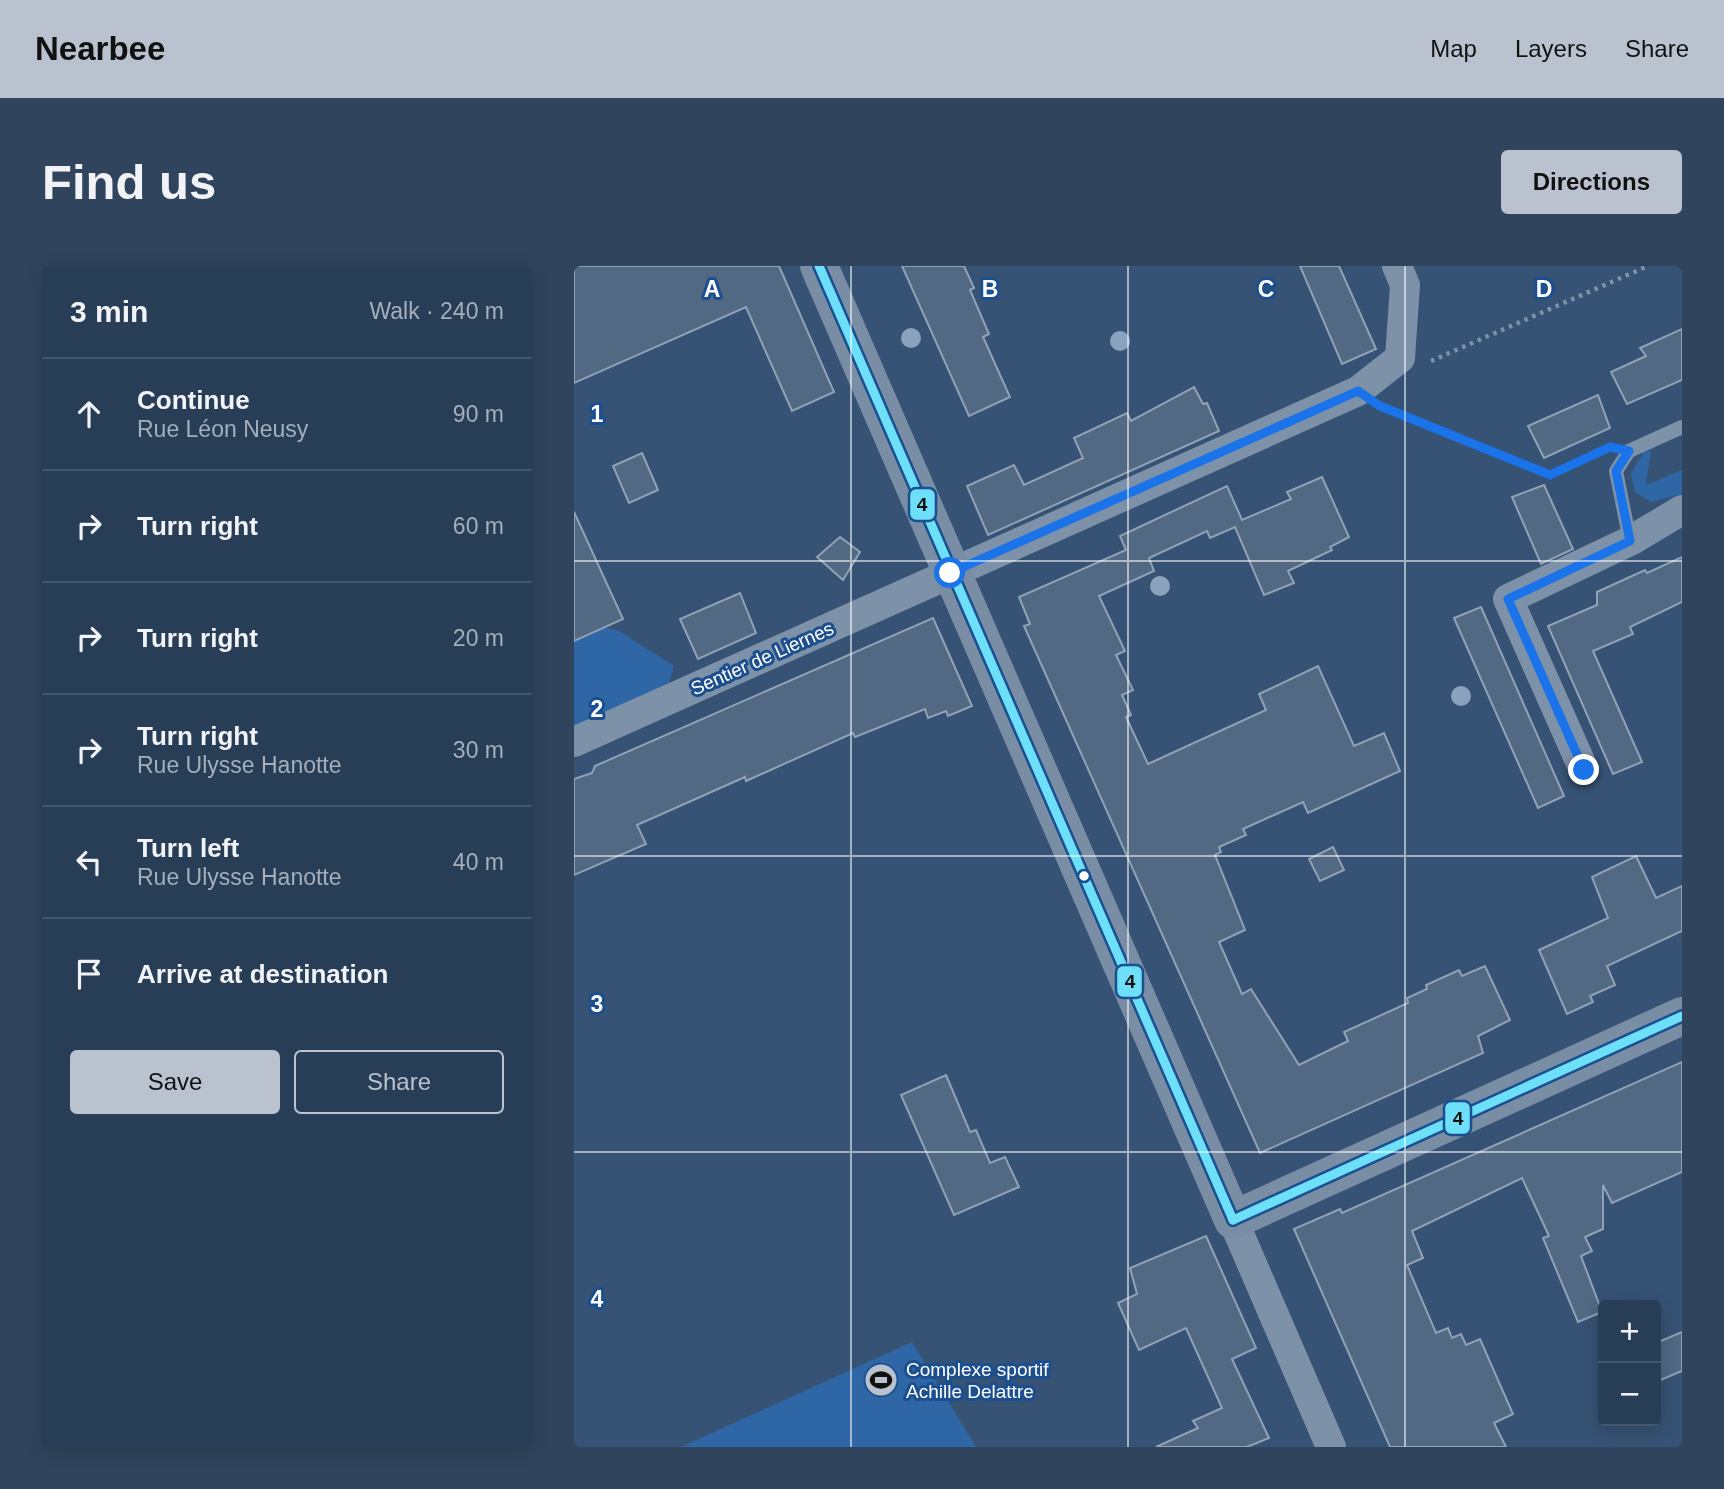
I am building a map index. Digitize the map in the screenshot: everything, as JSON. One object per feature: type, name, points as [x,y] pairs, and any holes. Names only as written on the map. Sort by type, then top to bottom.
[{"type":"street","points":[[819,266],[1331,1447]]},
{"type":"street","points":[[1397,266],[1405,285],[1400,358]]},
{"type":"street","name":"Sentier de Liernes","points":[[574,742],[1358,391],[1400,358]]},
{"type":"street","points":[[1584,770],[1508,599],[1630,541],[1682,510]]},
{"type":"street","points":[[1233,1220],[1682,1016]]},
{"type":"lane","points":[[1630,541],[1616,471],[1629,451],[1682,427]]},
{"type":"path","points":[[1400,358],[1426,364],[1648,266]]},
{"type":"path","points":[[1358,391],[1380,406],[1550,475],[1610,447],[1629,451]]},
{"type":"shaded area","points":[[1644,451],[1651,451],[1646,485],[1682,470],[1682,494],[1651,502],[1635,492],[1631,474]]},
{"type":"shaded area","points":[[574,620],[619,631],[674,666],[663,702],[574,742]]},
{"type":"shaded area","name":"Complexe sportif Achille Delattre","points":[[912,1342],[976,1447],[681,1447]]},
{"type":"building","points":[[574,266],[779,266],[834,392],[792,411],[746,307],[574,383]]},
{"type":"building","points":[[902,266],[964,266],[974,288],[970,290],[989,334],[983,337],[1010,397],[969,416]]},
{"type":"building","points":[[1300,266],[1339,266],[1376,349],[1342,364]]},
{"type":"building","points":[[1682,329],[1682,380],[1627,404],[1611,372],[1646,356],[1640,348]]},
{"type":"building","points":[[1194,387],[1203,404],[1207,403],[1219,431],[988,535],[967,486],[1014,465],[1024,485],[1083,458],[1074,438],[1127,413],[1131,421]]},
{"type":"building","points":[[1598,395],[1610,428],[1544,458],[1528,426]]},
{"type":"building","points":[[642,453],[658,490],[629,503],[613,466]]},
{"type":"building","points":[[1322,477],[1349,537],[1330,547],[1332,550],[1288,571],[1294,583],[1264,595],[1235,527],[1210,538],[1207,531],[1149,558],[1154,571],[1099,596],[1125,651],[1116,655],[1133,690],[1122,695],[1131,715],[1126,717],[1148,764],[1266,710],[1259,694],[1318,666],[1354,746],[1384,733],[1400,771],[1308,813],[1303,802],[1243,829],[1246,835],[1219,847],[1221,852],[1215,855],[1245,930],[1219,942],[1242,994],[1251,989],[1299,1065],[1348,1041],[1344,1032],[1408,1003],[1407,998],[1427,989],[1426,985],[1459,970],[1462,976],[1485,966],[1510,1020],[1478,1036],[1483,1053],[1260,1153],[1024,626],[1030,624],[1019,597],[1126,550],[1120,536],[1227,486],[1242,520],[1291,499],[1287,492]]},
{"type":"building","points":[[1544,485],[1573,549],[1541,564],[1512,497]]},
{"type":"building","points":[[574,512],[623,619],[574,641]]},
{"type":"building","points":[[840,537],[860,552],[843,580],[817,557]]},
{"type":"building","points":[[1682,557],[1682,602],[1630,627],[1633,634],[1593,651],[1642,762],[1613,774],[1548,626],[1597,605],[1597,592]]},
{"type":"building","points":[[740,593],[756,633],[698,659],[680,619]]},
{"type":"building","points":[[1481,607],[1564,796],[1538,808],[1454,618]]},
{"type":"building","points":[[933,618],[972,706],[948,716],[946,711],[928,718],[925,709],[855,737],[853,733],[746,781],[745,777],[637,825],[646,844],[574,875],[574,779],[592,773],[595,766]]},
{"type":"building","points":[[1333,847],[1344,870],[1320,881],[1309,859]]},
{"type":"building","points":[[1636,856],[1656,898],[1682,886],[1682,931],[1607,966],[1615,985],[1590,996],[1593,1002],[1567,1014],[1539,950],[1608,918],[1592,877]]},
{"type":"building","points":[[1682,1062],[1682,1172],[1612,1203],[1603,1185],[1603,1229],[1585,1237],[1592,1251],[1581,1256],[1598,1301],[1598,1314],[1578,1322],[1543,1238],[1549,1236],[1522,1178],[1412,1231],[1423,1258],[1407,1265],[1436,1333],[1448,1328],[1452,1338],[1461,1334],[1466,1345],[1480,1339],[1513,1414],[1494,1423],[1506,1447],[1390,1447],[1294,1229],[1340,1209],[1342,1213]]},
{"type":"building","points":[[946,1075],[970,1132],[976,1130],[990,1163],[1005,1157],[1019,1187],[954,1215],[901,1095]]},
{"type":"building","points":[[1206,1236],[1256,1348],[1232,1359],[1269,1438],[1247,1447],[1156,1447],[1198,1428],[1193,1421],[1222,1408],[1186,1328],[1139,1350],[1118,1303],[1137,1294],[1130,1268]]},
{"type":"building","points":[[1682,1332],[1682,1371],[1661,1380],[1661,1363],[1661,1341]]},
{"type":"transit line","name":"4","points":[[819,266],[1233,1220]]},
{"type":"transit line","name":"4","points":[[1233,1220],[1682,1016]]},
{"type":"place","name":"Complexe sportif Achille Delattre","points":[[881,1380]]},
{"type":"route","points":[[950,573],[1358,391],[1380,406],[1550,475],[1610,447],[1629,451],[1616,471],[1630,541],[1508,599],[1584,770]]}]
